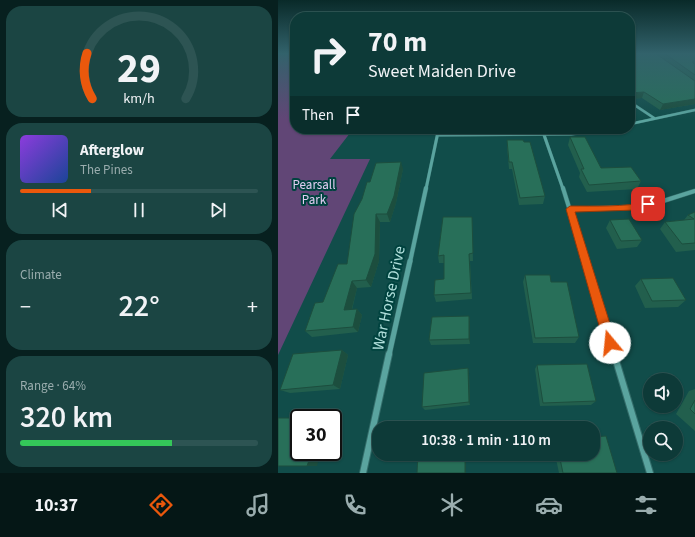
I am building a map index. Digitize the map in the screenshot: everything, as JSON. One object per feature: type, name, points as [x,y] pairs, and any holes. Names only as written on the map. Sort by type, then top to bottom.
[{"type":"street","points":[[635,105],[654,118]]},
{"type":"street","points":[[635,123],[695,110]]},
{"type":"street","points":[[438,135],[464,134]]},
{"type":"street","points":[[544,134],[570,209],[650,473]]},
{"type":"street","name":"War Horse Drive","points":[[363,473],[438,135]]},
{"type":"street","points":[[570,209],[636,207],[660,202],[695,191]]},
{"type":"green space","name":"Pearsall Park","points":[[278,75],[290,75],[290,134],[349,134],[330,159],[370,159],[278,355]]},
{"type":"building","points":[[635,75],[687,75],[695,81],[695,99],[663,104],[644,92],[635,93]]},
{"type":"building","points":[[570,137],[585,137],[601,168],[631,167],[641,181],[589,185],[581,169],[584,169]]},
{"type":"building","points":[[507,140],[523,140],[524,142],[530,142],[545,196],[520,198],[512,162],[509,162]]},
{"type":"building","points":[[401,162],[394,196],[387,214],[376,214],[375,254],[366,280],[352,281],[344,310],[357,309],[353,327],[305,331],[315,303],[323,302],[338,264],[347,264],[354,214],[362,199],[367,182],[370,182],[376,163]]},
{"type":"building","points":[[695,212],[695,243],[682,244],[665,222],[694,219],[688,215]]},
{"type":"building","points":[[443,217],[472,217],[473,253],[469,254],[471,293],[434,295],[435,280],[444,279],[444,255],[438,256]]},
{"type":"building","points":[[629,219],[642,240],[621,241],[610,220]]},
{"type":"building","points":[[525,275],[550,275],[551,282],[567,282],[579,337],[535,338]]},
{"type":"building","points":[[673,278],[686,300],[652,301],[641,279]]},
{"type":"building","points":[[469,316],[469,339],[429,340],[432,317]]},
{"type":"building","points":[[342,350],[333,385],[280,390],[293,354]]},
{"type":"building","points":[[587,364],[596,401],[543,403],[537,365]]},
{"type":"building","points":[[468,368],[469,402],[422,407],[424,373]]},
{"type":"building","points":[[695,400],[695,414],[690,409]]},
{"type":"building","points":[[278,418],[290,418],[290,461],[309,461],[307,466],[278,466]]},
{"type":"building","points":[[600,436],[606,436],[617,473],[563,473],[560,461],[600,461]]},
{"type":"building","points":[[418,461],[465,461],[465,473],[417,473]]},
{"type":"route","points":[[610,343],[570,209],[609,209],[636,207],[648,204]]}]
